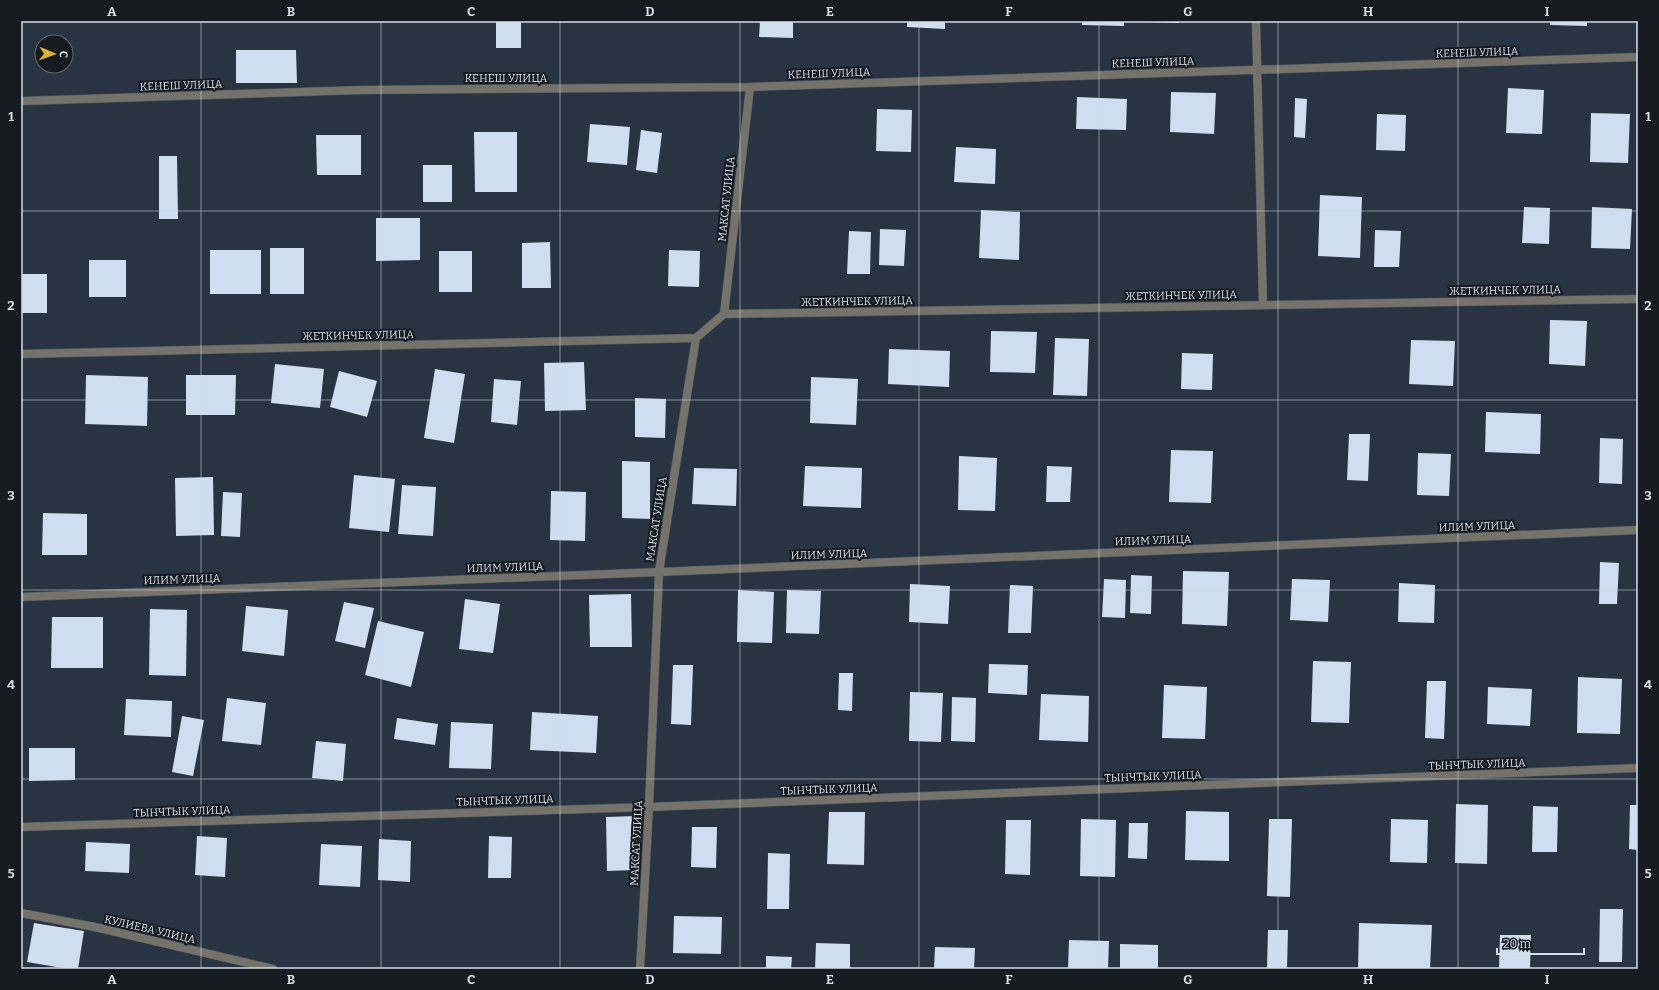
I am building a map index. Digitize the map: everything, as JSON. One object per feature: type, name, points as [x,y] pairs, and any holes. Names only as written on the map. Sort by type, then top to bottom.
[{"type":"street","points":[[1256,21],[1263,305]]},
{"type":"street","name":"КЕНЕШ УЛИЦА","points":[[21,101],[361,90],[750,87],[1638,57]]},
{"type":"street","name":"МАКСАТ УЛИЦА","points":[[724,314],[750,87]]},
{"type":"street","name":"ЖЕТКИНЧЕК УЛИЦА","points":[[724,314],[1638,299]]},
{"type":"street","points":[[696,338],[724,314]]},
{"type":"street","name":"МАКСАТ УЛИЦА","points":[[640,969],[649,807],[659,572],[696,338]]},
{"type":"street","name":"ЖЕТКИНЧЕК УЛИЦА","points":[[21,354],[696,338]]},
{"type":"street","name":"ИЛИМ УЛИЦА","points":[[21,597],[659,572],[1638,530]]},
{"type":"street","name":"ТЫНЧТЫК УЛИЦА","points":[[21,827],[649,807],[1638,768]]},
{"type":"street","name":"КУЛИЕВА УЛИЦА","points":[[21,913],[95,927],[273,969]]},
{"type":"building","points":[[496,21],[521,21],[521,48],[496,48]]},
{"type":"building","points":[[760,21],[793,21],[793,38],[759,37]]},
{"type":"building","points":[[907,21],[945,21],[945,29],[907,27]]},
{"type":"building","points":[[1082,21],[1124,21],[1124,26],[1082,25]]},
{"type":"building","points":[[1179,21],[1179,23],[1149,22]]},
{"type":"building","points":[[1550,21],[1587,21],[1587,26],[1550,25]]},
{"type":"building","points":[[236,50],[296,50],[297,83],[236,83]]},
{"type":"building","points":[[1508,88],[1544,90],[1542,134],[1506,133]]},
{"type":"building","points":[[1171,92],[1216,93],[1214,134],[1170,132]]},
{"type":"building","points":[[1077,97],[1127,99],[1126,130],[1076,129]]},
{"type":"building","points":[[1295,98],[1307,99],[1305,138],[1294,137]]},
{"type":"building","points":[[877,109],[912,110],[911,152],[876,151]]},
{"type":"building","points":[[1591,113],[1630,114],[1628,163],[1590,162]]},
{"type":"building","points":[[1377,114],[1406,115],[1405,151],[1376,150]]},
{"type":"building","points":[[590,124],[630,127],[627,165],[587,162]]},
{"type":"building","points":[[641,130],[662,133],[657,173],[636,170]]},
{"type":"building","points":[[474,132],[517,132],[517,192],[475,192]]},
{"type":"building","points":[[316,135],[361,135],[361,175],[317,175]]},
{"type":"building","points":[[956,147],[996,149],[995,184],[954,182]]},
{"type":"building","points":[[159,156],[177,156],[178,219],[159,219]]},
{"type":"building","points":[[423,165],[452,165],[452,202],[423,202]]},
{"type":"building","points":[[1320,195],[1362,197],[1360,258],[1318,256]]},
{"type":"building","points":[[1524,207],[1550,208],[1549,244],[1522,243]]},
{"type":"building","points":[[1592,207],[1632,209],[1630,249],[1591,248]]},
{"type":"building","points":[[981,210],[1020,212],[1019,260],[979,258]]},
{"type":"building","points":[[376,218],[420,218],[420,260],[376,261]]},
{"type":"building","points":[[880,229],[906,230],[904,266],[879,265]]},
{"type":"building","points":[[1375,230],[1401,231],[1399,267],[1374,267]]},
{"type":"building","points":[[849,231],[871,232],[870,274],[847,274]]},
{"type":"building","points":[[550,242],[551,288],[522,288],[522,243]]},
{"type":"building","points":[[270,248],[304,248],[304,294],[270,294]]},
{"type":"building","points":[[210,250],[261,250],[261,294],[210,294]]},
{"type":"building","points":[[669,250],[700,251],[699,287],[668,286]]},
{"type":"building","points":[[439,251],[472,251],[472,292],[439,292]]},
{"type":"building","points":[[89,260],[126,260],[126,297],[89,297]]},
{"type":"building","points":[[21,274],[47,274],[47,313],[21,313]]},
{"type":"building","points":[[1550,320],[1587,321],[1585,366],[1549,364]]},
{"type":"building","points":[[991,331],[1037,332],[1035,373],[990,372]]},
{"type":"building","points":[[1055,338],[1089,339],[1087,396],[1053,395]]},
{"type":"building","points":[[1411,340],[1455,341],[1453,386],[1409,384]]},
{"type":"building","points":[[889,349],[950,351],[949,387],[888,384]]},
{"type":"building","points":[[1182,353],[1213,354],[1212,390],[1181,389]]},
{"type":"building","points":[[584,362],[586,410],[545,411],[544,363]]},
{"type":"building","points":[[275,364],[324,369],[320,408],[271,403]]},
{"type":"building","points":[[435,369],[465,374],[454,443],[424,438]]},
{"type":"building","points":[[339,371],[377,381],[367,417],[330,407]]},
{"type":"building","points":[[86,375],[148,377],[147,426],[85,424]]},
{"type":"building","points":[[186,375],[236,375],[235,415],[186,415]]},
{"type":"building","points":[[811,377],[858,379],[856,425],[810,423]]},
{"type":"building","points":[[494,379],[521,381],[517,425],[491,422]]},
{"type":"building","points":[[635,398],[666,399],[665,438],[635,437]]},
{"type":"building","points":[[1486,412],[1541,414],[1540,454],[1485,452]]},
{"type":"building","points":[[1349,434],[1370,434],[1368,481],[1347,480]]},
{"type":"building","points":[[1600,438],[1623,439],[1622,484],[1599,483]]},
{"type":"building","points":[[1171,450],[1213,451],[1211,503],[1169,502]]},
{"type":"building","points":[[1418,453],[1451,454],[1449,496],[1417,495]]},
{"type":"building","points":[[959,456],[997,458],[995,511],[958,510]]},
{"type":"building","points":[[622,461],[650,462],[650,519],[622,518]]},
{"type":"building","points":[[805,466],[862,468],[861,508],[803,506]]},
{"type":"building","points":[[1047,466],[1072,467],[1070,502],[1046,502]]},
{"type":"building","points":[[694,468],[737,469],[736,506],[692,504]]},
{"type":"building","points":[[354,475],[395,479],[389,532],[349,528]]},
{"type":"building","points":[[213,477],[214,535],[176,536],[175,478]]},
{"type":"building","points":[[402,485],[436,487],[433,536],[398,534]]},
{"type":"building","points":[[551,491],[586,492],[585,541],[550,540]]},
{"type":"building","points":[[223,492],[242,493],[240,537],[221,536]]},
{"type":"building","points":[[43,513],[87,514],[87,555],[42,555]]},
{"type":"building","points":[[1600,562],[1619,563],[1617,604],[1599,604]]},
{"type":"building","points":[[1183,571],[1229,572],[1227,626],[1182,624]]},
{"type":"building","points":[[1131,575],[1152,576],[1151,614],[1130,613]]},
{"type":"building","points":[[1104,579],[1126,580],[1125,618],[1102,617]]},
{"type":"building","points":[[1292,579],[1330,580],[1328,622],[1290,620]]},
{"type":"building","points":[[1399,583],[1435,585],[1434,623],[1398,622]]},
{"type":"building","points":[[910,584],[950,586],[948,624],[909,622]]},
{"type":"building","points":[[1010,585],[1033,586],[1031,633],[1008,633]]},
{"type":"building","points":[[738,590],[774,592],[772,643],[737,642]]},
{"type":"building","points":[[787,590],[821,591],[819,634],[786,633]]},
{"type":"building","points":[[631,594],[632,647],[590,647],[589,595]]},
{"type":"building","points":[[465,599],[500,604],[493,653],[459,649]]},
{"type":"building","points":[[344,602],[374,608],[365,648],[335,641]]},
{"type":"building","points":[[246,606],[288,610],[284,656],[242,651]]},
{"type":"building","points":[[150,609],[187,610],[186,676],[149,675]]},
{"type":"building","points":[[52,617],[103,617],[103,668],[51,668]]},
{"type":"building","points":[[378,621],[424,632],[411,687],[365,675]]},
{"type":"building","points":[[1313,661],[1351,662],[1349,723],[1311,722]]},
{"type":"building","points":[[989,664],[1028,665],[1027,695],[988,693]]},
{"type":"building","points":[[673,665],[693,665],[691,725],[671,724]]},
{"type":"building","points":[[839,673],[853,673],[852,711],[838,710]]},
{"type":"building","points":[[1578,677],[1622,679],[1620,734],[1577,733]]},
{"type":"building","points":[[1427,681],[1446,681],[1444,739],[1425,738]]},
{"type":"building","points":[[1164,685],[1207,687],[1205,739],[1162,738]]},
{"type":"building","points":[[1488,687],[1532,689],[1530,726],[1487,724]]},
{"type":"building","points":[[910,692],[943,693],[941,742],[909,741]]},
{"type":"building","points":[[1041,694],[1089,696],[1088,742],[1039,740]]},
{"type":"building","points":[[952,697],[976,698],[975,742],[951,741]]},
{"type":"building","points":[[227,698],[266,703],[261,745],[222,741]]},
{"type":"building","points":[[126,699],[172,701],[171,737],[124,735]]},
{"type":"building","points":[[532,712],[598,716],[596,753],[530,750]]},
{"type":"building","points":[[182,716],[204,720],[193,776],[172,772]]},
{"type":"building","points":[[397,718],[438,724],[435,745],[394,739]]},
{"type":"building","points":[[451,722],[493,724],[491,769],[449,768]]},
{"type":"building","points":[[316,741],[346,744],[343,781],[312,778]]},
{"type":"building","points":[[29,748],[75,748],[75,780],[29,781]]},
{"type":"building","points":[[1456,804],[1488,805],[1487,864],[1455,863]]},
{"type":"building","points":[[1630,805],[1638,805],[1638,850],[1629,849]]},
{"type":"building","points":[[1533,806],[1558,807],[1557,852],[1532,852]]},
{"type":"building","points":[[1186,811],[1229,812],[1229,861],[1185,860]]},
{"type":"building","points":[[829,812],[865,812],[864,865],[827,864]]},
{"type":"building","points":[[635,816],[636,870],[607,871],[606,817]]},
{"type":"building","points":[[1081,819],[1116,820],[1115,877],[1080,876]]},
{"type":"building","points":[[1269,819],[1292,819],[1290,897],[1267,896]]},
{"type":"building","points":[[1391,819],[1428,820],[1427,863],[1390,862]]},
{"type":"building","points":[[1006,820],[1031,820],[1030,875],[1005,874]]},
{"type":"building","points":[[1129,823],[1148,823],[1147,859],[1128,858]]},
{"type":"building","points":[[692,827],[717,827],[716,868],[691,867]]},
{"type":"building","points":[[197,836],[227,838],[225,877],[195,875]]},
{"type":"building","points":[[489,836],[512,837],[511,878],[488,878]]},
{"type":"building","points":[[379,839],[411,841],[410,882],[378,880]]},
{"type":"building","points":[[86,842],[130,844],[129,873],[85,871]]},
{"type":"building","points":[[321,844],[362,846],[360,887],[319,885]]},
{"type":"building","points":[[768,853],[790,854],[789,909],[767,909]]},
{"type":"building","points":[[1600,909],[1623,909],[1622,962],[1599,962]]},
{"type":"building","points":[[674,916],[722,917],[721,954],[673,953]]},
{"type":"building","points":[[34,923],[84,931],[78,969],[68,969],[27,962]]},
{"type":"building","points":[[1359,923],[1432,925],[1430,969],[1358,969]]},
{"type":"building","points":[[1268,930],[1288,930],[1287,969],[1267,969]]},
{"type":"building","points":[[1500,935],[1531,935],[1530,969],[1499,969]]},
{"type":"building","points":[[1069,940],[1109,941],[1108,969],[1068,969]]},
{"type":"building","points":[[816,943],[850,944],[850,969],[815,969]]},
{"type":"building","points":[[1120,944],[1158,945],[1158,969],[1120,969]]},
{"type":"building","points":[[935,947],[975,948],[974,969],[934,969]]},
{"type":"building","points":[[766,956],[792,957],[791,969],[766,969]]}]
